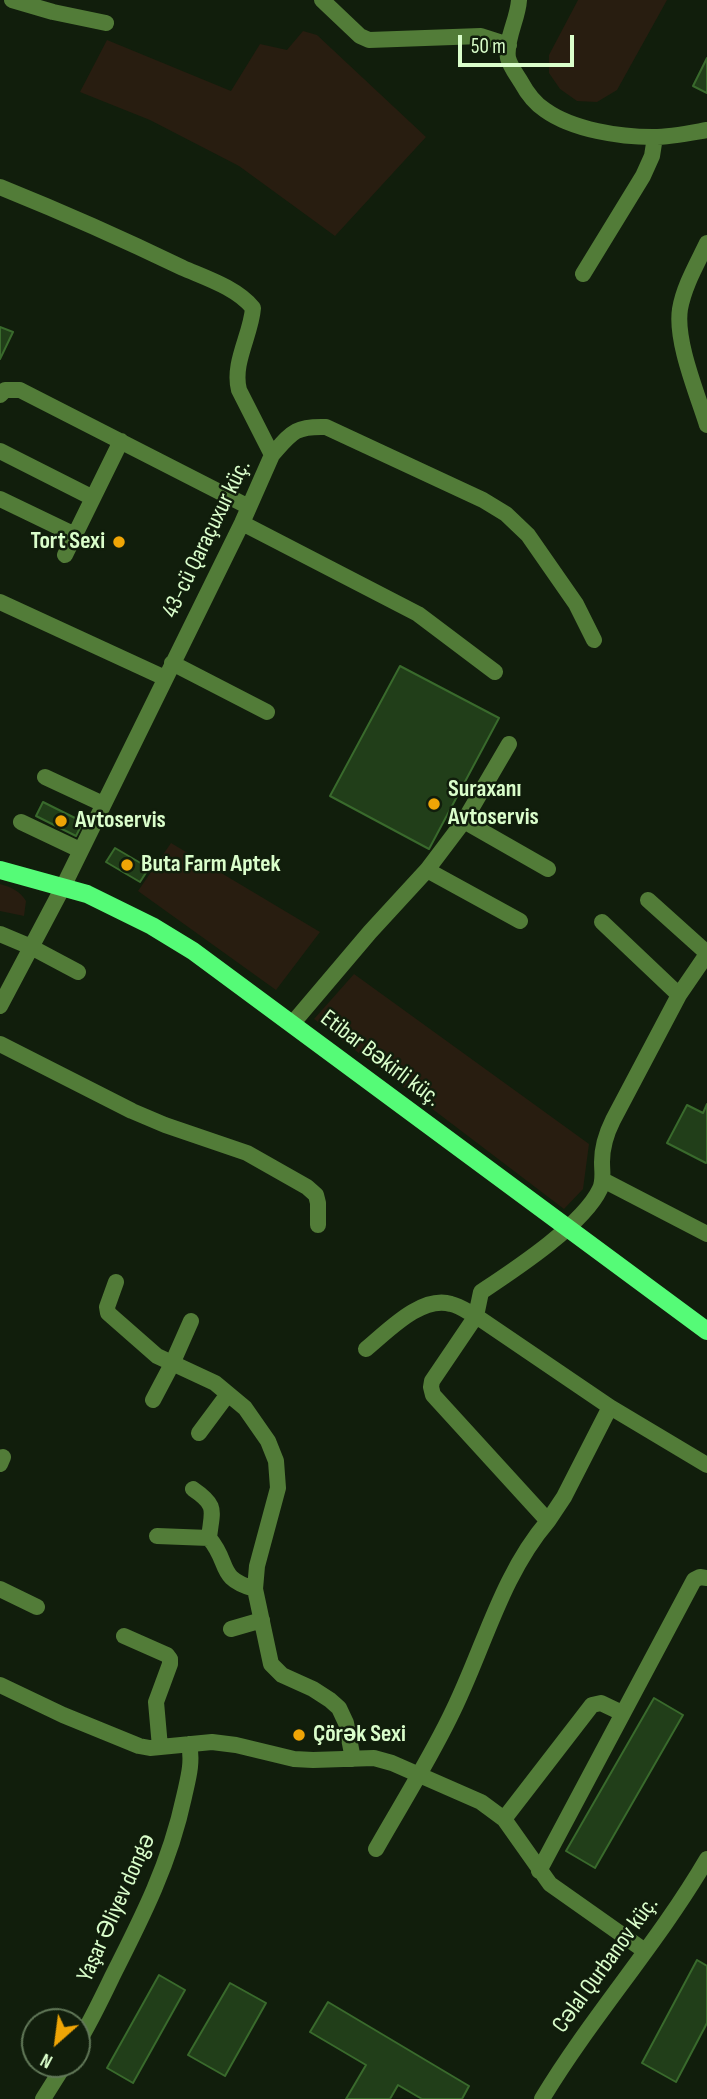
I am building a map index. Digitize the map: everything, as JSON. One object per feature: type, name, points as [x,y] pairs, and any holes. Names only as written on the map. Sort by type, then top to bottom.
[{"type":"main road","name":"Etibar Bəkirli küç.","points":[[0,870],[63,887],[115,907],[193,951],[707,1331]]},
{"type":"street","points":[[12,0],[106,23]]},
{"type":"street","points":[[323,0],[360,36],[369,40],[481,36],[509,45]]},
{"type":"street","points":[[519,0],[509,45],[509,63],[529,96],[544,110],[591,130],[655,137],[707,130]]},
{"type":"street","points":[[583,274],[643,176],[652,156],[655,137]]},
{"type":"street","name":"43-cü Qaraçuxur küç.","points":[[0,187],[152,253],[223,286],[247,301],[253,308],[252,321],[236,379],[272,455],[242,523],[63,887],[0,1006]]},
{"type":"street","points":[[707,243],[691,275],[680,308],[679,329],[707,425]]},
{"type":"street","points":[[0,395],[5,390],[20,390],[249,507]]},
{"type":"street","points":[[272,455],[291,434],[305,426],[326,427],[483,500],[506,514],[528,535],[576,604],[594,640]]},
{"type":"street","points":[[65,555],[121,441]]},
{"type":"street","points":[[0,452],[93,498]]},
{"type":"street","points":[[0,499],[75,535]]},
{"type":"street","points":[[242,523],[418,614],[495,671]]},
{"type":"street","points":[[0,602],[165,678]]},
{"type":"street","points":[[173,663],[267,712]]},
{"type":"street","points":[[292,1024],[427,870],[464,821],[509,744]]},
{"type":"street","points":[[45,777],[103,804]]},
{"type":"street","points":[[464,821],[548,869]]},
{"type":"street","points":[[21,822],[80,850]]},
{"type":"street","points":[[427,870],[520,921]]},
{"type":"street","points":[[548,1521],[433,1395],[431,1387],[442,1364],[476,1316],[481,1292],[515,1270],[567,1229],[595,1198],[603,1180],[604,1140],[679,995],[707,953],[648,900]]},
{"type":"street","points":[[602,922],[679,995]]},
{"type":"street","points":[[0,934],[78,972]]},
{"type":"street","points":[[0,1044],[132,1111],[232,1147],[295,1180],[316,1195],[318,1225]]},
{"type":"street","points":[[603,1180],[707,1234]]},
{"type":"street","points":[[116,1282],[107,1307],[108,1313],[158,1356],[215,1383],[245,1408],[268,1441],[276,1461],[278,1488],[257,1566],[255,1589],[271,1664],[282,1675],[313,1689],[339,1708],[346,1723],[352,1759]]},
{"type":"street","points":[[366,1349],[408,1315],[433,1303],[453,1304],[476,1316],[610,1407],[707,1465]]},
{"type":"street","points":[[153,1400],[191,1321]]},
{"type":"street","points":[[200,1433],[228,1394]]},
{"type":"street","points":[[376,1849],[451,1716],[516,1568],[534,1536],[564,1497],[610,1407]]},
{"type":"street","points":[[193,1489],[210,1500],[212,1507],[209,1538]]},
{"type":"street","points":[[157,1536],[209,1538],[219,1549],[226,1572],[232,1579],[255,1589]]},
{"type":"street","points":[[539,1871],[694,1580],[707,1577]]},
{"type":"street","points":[[0,1589],[37,1607]]},
{"type":"street","points":[[231,1629],[262,1620]]},
{"type":"street","points":[[124,1636],[167,1655],[170,1659],[156,1702],[160,1747]]},
{"type":"street","points":[[0,1685],[63,1715],[139,1746],[150,1748],[212,1742],[294,1759],[374,1758],[392,1763],[481,1802],[504,1819],[550,1884],[645,1951]]},
{"type":"street","points":[[504,1819],[592,1706],[600,1703],[622,1713]]},
{"type":"street","name":"Yaşar Əliyev dongə","points":[[91,2017],[151,1899],[165,1865],[177,1831],[190,1773],[189,1744]]},
{"type":"street","name":"Cəlal Qurbanov küç.","points":[[542,2099],[571,2051],[660,1932],[707,1859]]},
{"type":"street","points":[[43,2099],[56,2078]]},
{"type":"shaded area","points":[[578,0],[667,0],[617,90],[597,102],[577,101],[560,89],[549,73],[549,55]]},
{"type":"shaded area","points":[[303,31],[317,35],[426,137],[335,236],[239,166],[150,120],[80,92],[107,40],[231,91],[260,44],[287,50]]},
{"type":"shaded area","points":[[171,843],[320,932],[276,990],[138,891]]},
{"type":"shaded area","points":[[0,884],[15,890],[24,898],[24,916],[0,911]]},
{"type":"shaded area","points":[[354,974],[589,1144],[583,1189],[564,1209],[314,1019]]},
{"type":"building","points":[[707,58],[707,93],[693,86]]},
{"type":"building","points":[[0,327],[13,332],[0,359]]},
{"type":"building","points":[[400,666],[499,718],[429,849],[330,796]]},
{"type":"building","points":[[43,802],[83,822],[76,836],[36,816]]},
{"type":"building","points":[[115,848],[149,868],[140,882],[106,862]]},
{"type":"building","points":[[707,1104],[706,1163],[667,1143],[687,1105],[703,1113]]},
{"type":"building","points":[[654,1698],[683,1715],[595,1868],[566,1851]]},
{"type":"building","points":[[697,1960],[707,1966],[707,2023],[676,2082],[642,2063]]},
{"type":"building","points":[[159,1975],[185,1990],[133,2083],[107,2068]]},
{"type":"building","points":[[230,1983],[266,2003],[225,2076],[188,2055]]},
{"type":"building","points":[[328,2002],[469,2086],[462,2099],[422,2099],[398,2085],[390,2099],[346,2099],[366,2065],[310,2032]]},
{"type":"place","name":"Tort Sexi","points":[[119,542]]},
{"type":"place","name":"Suraxanı Avtoservis","points":[[434,804]]},
{"type":"place","name":"Avtoservis","points":[[61,821]]},
{"type":"place","name":"Buta Farm Aptek","points":[[127,865]]},
{"type":"place","name":"Çörək Sexi","points":[[299,1735]]}]
